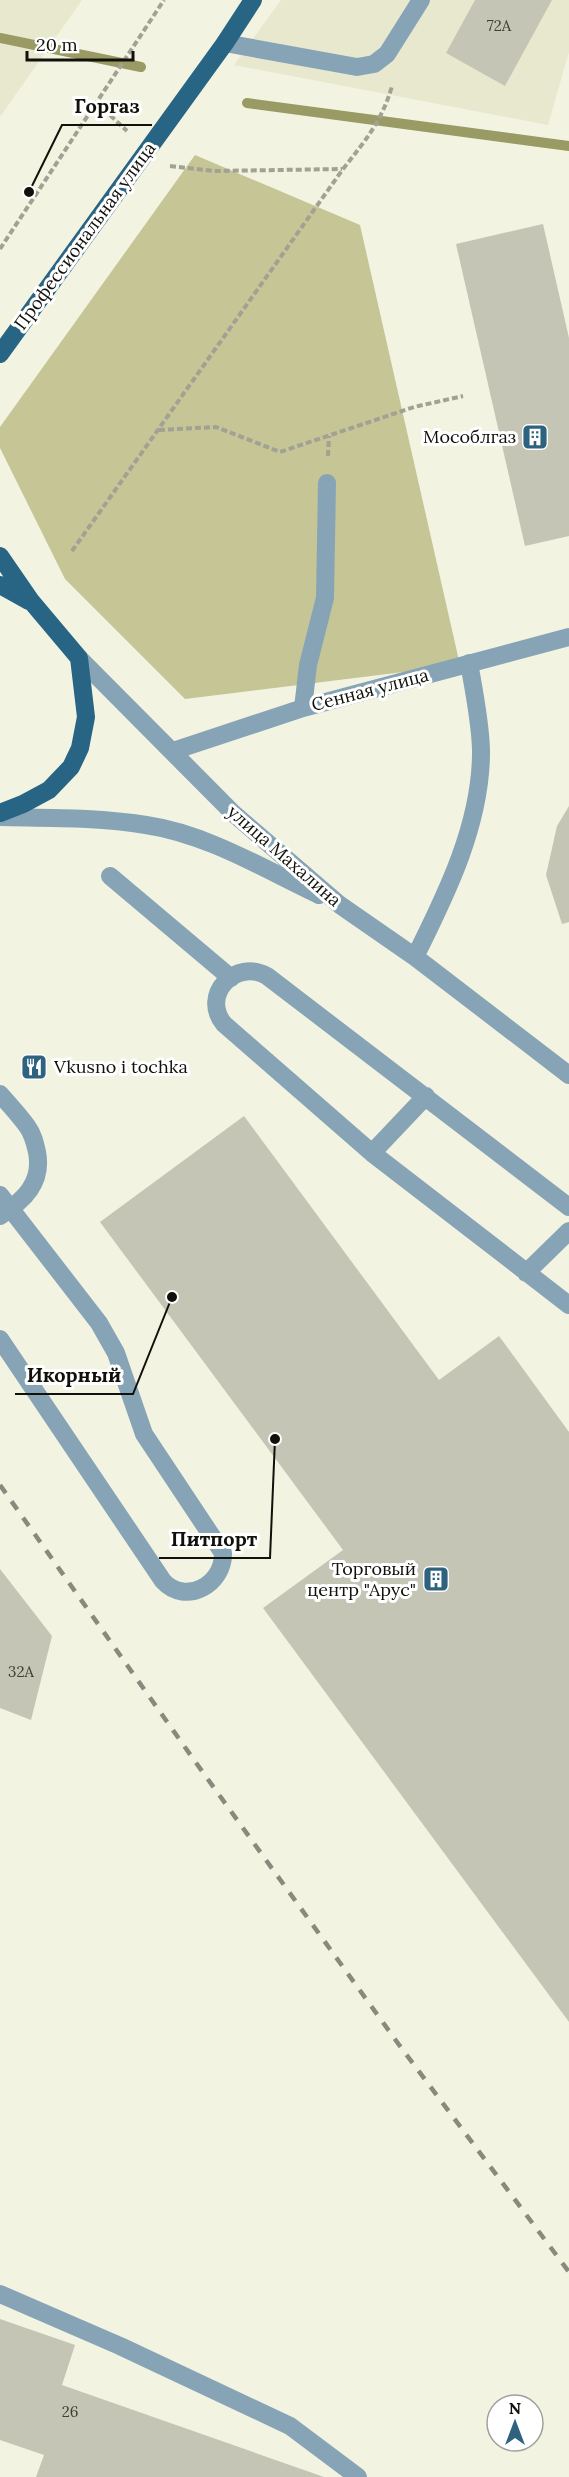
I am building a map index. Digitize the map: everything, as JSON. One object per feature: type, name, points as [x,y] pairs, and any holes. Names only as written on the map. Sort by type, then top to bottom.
[{"type":"main road","name":"Профессиональная улица","points":[[0,354],[225,44],[253,0]]},
{"type":"main road","name":"улица Махалина","points":[[0,556],[31,601],[80,658]]},
{"type":"main road","points":[[0,585],[31,601]]},
{"type":"main road","points":[[0,815],[50,790],[71,767],[80,748],[86,717],[80,658]]},
{"type":"street","points":[[225,44],[357,67],[374,64],[387,54],[421,0]]},
{"type":"street","points":[[303,708],[308,665],[325,598],[327,483]]},
{"type":"street","name":"Сенная улица","points":[[173,751],[303,708],[569,637]]},
{"type":"street","name":"улица Махалина","points":[[80,658],[234,813],[340,905],[415,957],[569,1075]]},
{"type":"street","points":[[415,957],[448,890],[476,805],[481,750],[478,714],[469,663]]},
{"type":"street","points":[[0,815],[147,825],[204,841],[340,905]]},
{"type":"street","points":[[110,876],[231,978]]},
{"type":"street","points":[[569,1207],[267,976],[252,970],[243,971],[220,988],[215,1007],[218,1017],[372,1153],[569,1305]]},
{"type":"street","points":[[0,1094],[29,1128],[39,1162],[37,1179],[31,1191],[4,1207],[99,1323],[116,1353],[144,1434],[223,1553],[224,1564],[219,1574],[211,1582],[190,1593],[170,1589],[163,1581],[0,1339]]},
{"type":"street","points":[[372,1153],[426,1096]]},
{"type":"street","points":[[526,1273],[569,1231]]},
{"type":"street","points":[[0,2294],[120,2346],[290,2426],[358,2477]]},
{"type":"path","points":[[0,249],[164,0]]},
{"type":"path","points":[[97,103],[147,149],[170,166],[214,171],[343,170]]},
{"type":"path","points":[[72,551],[343,170],[372,133],[386,109]]},
{"type":"path","points":[[158,430],[216,427],[280,452],[414,406],[463,396]]},
{"type":"shaded area","points":[[0,0],[82,0],[0,117]]},
{"type":"shaded area","points":[[281,0],[569,0],[569,52],[548,125],[234,65]]},
{"type":"green space","points":[[195,155],[360,225],[460,665],[185,699],[65,579],[0,448],[0,427]]},
{"type":"building","points":[[475,0],[552,0],[505,86],[446,53]]},
{"type":"building","name":"Мособлгаз","points":[[543,224],[569,338],[569,536],[525,546],[456,244]]},
{"type":"building","points":[[569,806],[569,922],[562,924],[546,875],[557,826]]},
{"type":"building","name":"Торговый центр \"Арус\"","points":[[244,1116],[439,1380],[499,1336],[569,1432],[569,2022],[263,1608],[343,1550],[100,1222]]},
{"type":"building","points":[[0,1569],[52,1636],[31,1720],[0,1708]]},
{"type":"building","points":[[0,2319],[75,2345],[62,2385],[324,2477],[36,2477],[44,2455],[0,2440]]},
{"type":"waterway","points":[[0,38],[141,67]]},
{"type":"waterway","points":[[247,103],[569,146]]},
{"type":"railway","points":[[0,1485],[397,2042],[569,2272]]},
{"type":"place","name":"Горгаз","points":[[29,192]]},
{"type":"place","name":"Мособлгаз","points":[[535,437]]},
{"type":"place","name":"Vkusno i tochka","points":[[34,1067]]},
{"type":"place","name":"Икорный","points":[[172,1297]]},
{"type":"place","name":"Питпорт","points":[[275,1439]]},
{"type":"place","name":"Торговый центр \"Арус\"","points":[[436,1579]]}]
